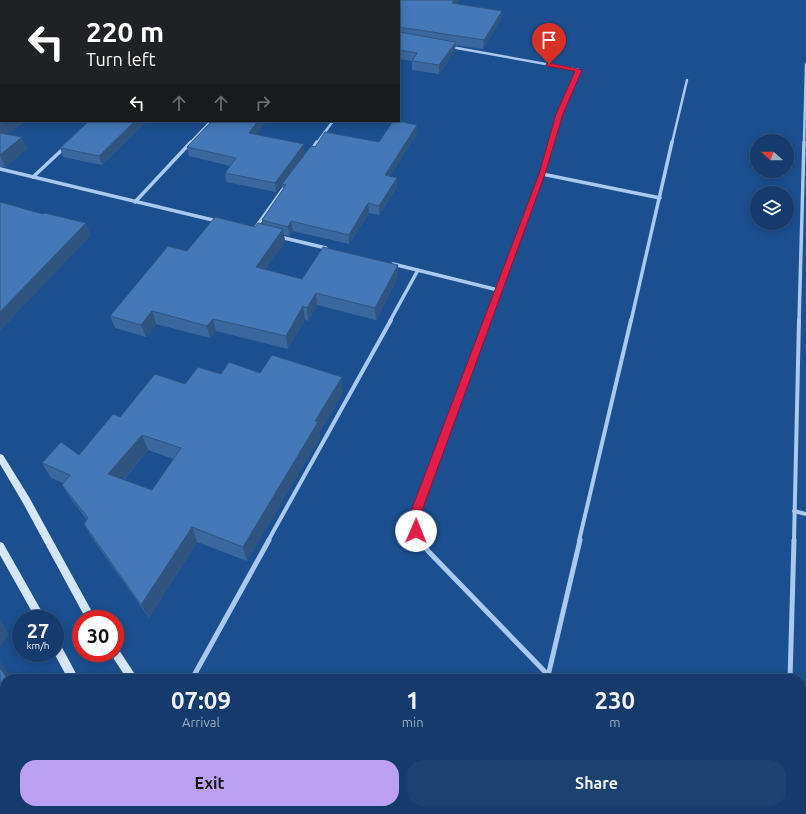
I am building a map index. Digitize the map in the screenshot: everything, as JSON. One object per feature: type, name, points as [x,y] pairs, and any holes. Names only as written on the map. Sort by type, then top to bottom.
[{"type":"main road","points":[[0,456],[26,500],[86,610]]},
{"type":"main road","points":[[0,546],[36,610]]},
{"type":"main road","points":[[64,661],[71,674]]},
{"type":"main road","points":[[121,662],[130,674]]},
{"type":"street","points":[[446,46],[579,70],[560,114],[542,174],[414,519],[416,531],[428,551],[547,674]]},
{"type":"street","points":[[790,674],[806,64]]},
{"type":"street","points":[[551,674],[687,80]]},
{"type":"street","points":[[135,202],[210,122]]},
{"type":"street","points":[[309,153],[331,122]]},
{"type":"street","points":[[33,177],[66,146]]},
{"type":"street","points":[[0,169],[224,223]]},
{"type":"street","points":[[542,174],[660,198]]},
{"type":"street","points":[[261,232],[253,230],[290,179]]},
{"type":"street","points":[[276,236],[328,248]]},
{"type":"street","points":[[388,263],[498,290]]},
{"type":"street","points":[[195,674],[418,270]]},
{"type":"street","points":[[794,511],[806,514]]},
{"type":"building","points":[[400,0],[454,0],[452,3],[502,11],[484,40],[400,27]]},
{"type":"building","points":[[400,32],[456,42],[439,65],[412,61],[417,53],[400,50]]},
{"type":"building","points":[[400,121],[417,125],[385,175],[397,178],[379,206],[368,203],[349,235],[291,221],[288,227],[262,220],[286,185],[282,184],[311,146],[315,147],[325,132],[379,142],[392,122]]},
{"type":"building","points":[[88,122],[134,122],[99,156],[60,148]]},
{"type":"building","points":[[211,122],[257,122],[249,133],[304,144],[275,183],[225,173],[236,158],[187,147]]},
{"type":"building","points":[[0,133],[22,137],[0,155]]},
{"type":"building","points":[[0,202],[43,214],[45,213],[86,223],[0,312]]},
{"type":"building","points":[[215,217],[255,227],[258,223],[283,229],[256,267],[302,279],[323,247],[398,265],[375,308],[316,293],[307,308],[303,306],[286,336],[213,319],[207,326],[152,311],[141,325],[110,316],[168,246],[187,251]]},
{"type":"building","points":[[272,355],[342,377],[315,421],[318,422],[243,547],[192,527],[141,605],[84,524],[88,518],[62,485],[70,475],[42,463],[61,442],[79,455],[113,414],[120,417],[155,374],[185,384],[198,367],[221,374],[229,362],[260,373]],"holes":[[[142,435],[181,448],[152,490],[108,474]]]},
{"type":"building","points":[[0,668],[4,674],[0,674]]},
{"type":"route","points":[[416,531],[414,519],[542,174],[564,102],[579,70],[549,64]]}]
